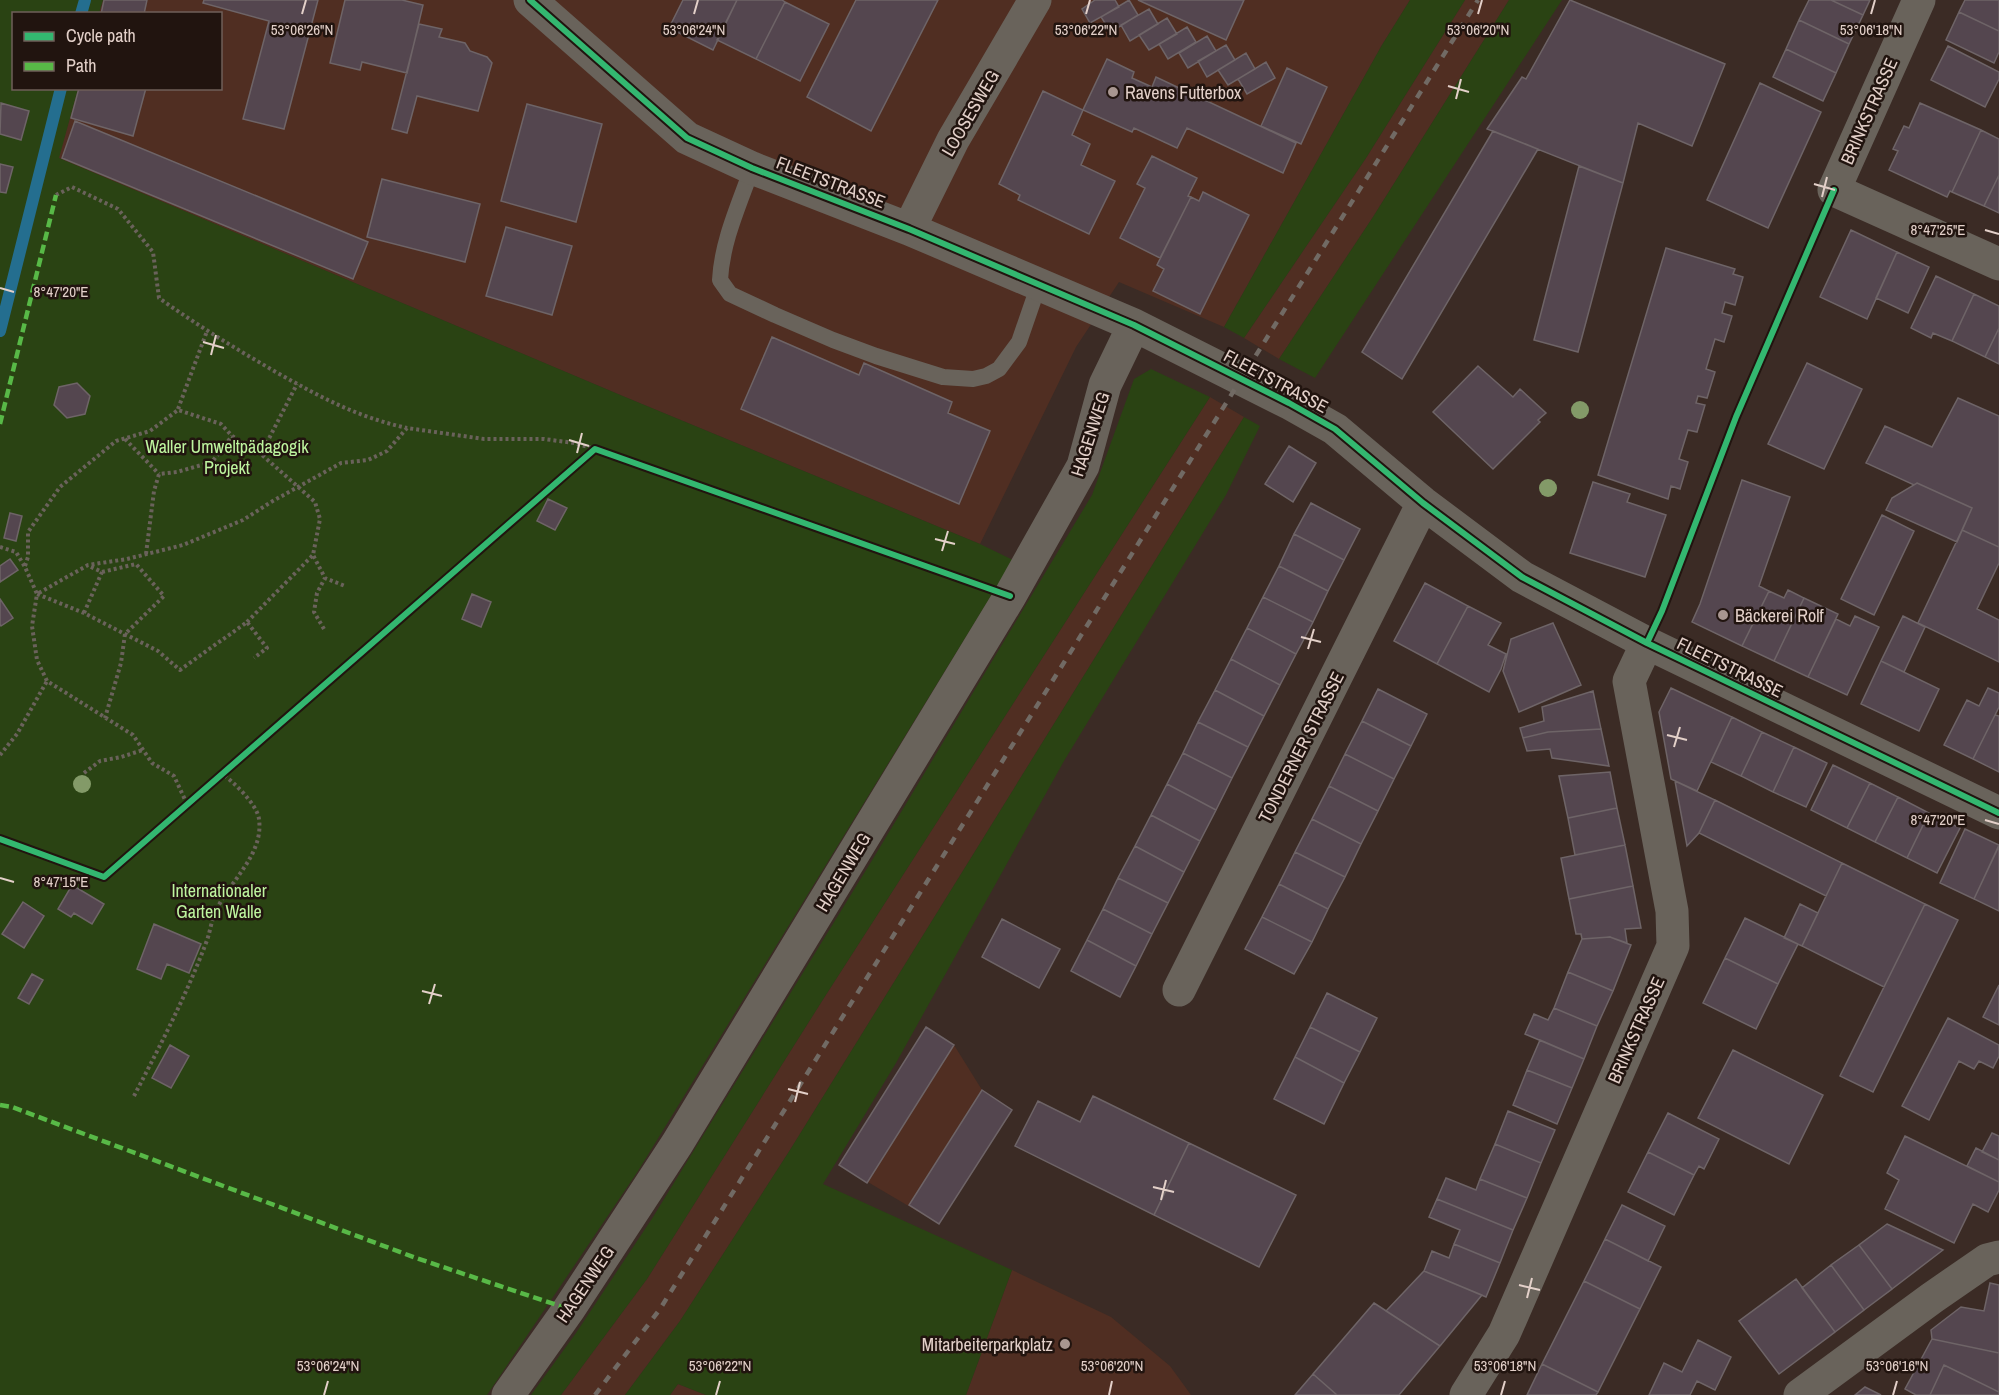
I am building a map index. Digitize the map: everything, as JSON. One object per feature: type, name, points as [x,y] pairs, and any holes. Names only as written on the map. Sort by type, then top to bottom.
[{"type":"street","name":"FLEETSTRASSE","points":[[530,0],[687,138],[752,168],[909,229],[1134,325],[1289,403],[1335,429],[1423,503],[1522,577],[1647,644],[1999,813]]},
{"type":"street","name":"LOOSESWEG","points":[[909,229],[953,140],[1035,0]]},
{"type":"street","name":"BRINKSTRASSE","points":[[1919,0],[1834,190],[1999,264]]},
{"type":"street","name":"HAGENWEG","points":[[508,1395],[569,1309],[677,1144],[1010,596],[1083,466],[1105,385],[1134,325]]},
{"type":"street","name":"TONDERNER STRASSE","points":[[1179,990],[1423,503]]},
{"type":"street","name":"BRINKSTRASSE","points":[[1466,1395],[1504,1334],[1673,946],[1672,911],[1629,681],[1647,644]]},
{"type":"street","points":[[1800,1395],[1932,1298],[1987,1260],[1999,1257]]},
{"type":"lane","points":[[752,168],[728,234],[721,262],[720,280],[730,294],[833,340],[943,377],[973,379],[986,376],[999,369],[1018,342],[1039,284]]},
{"type":"path","points":[[56,195],[72,188],[118,209],[153,252],[159,298],[207,331],[323,399],[377,421],[407,428],[484,439],[544,439],[574,443],[595,449]]},
{"type":"path","points":[[25,567],[28,557],[28,532],[60,487],[116,441],[150,431],[178,410],[207,331]]},
{"type":"path","points":[[261,454],[297,384]]},
{"type":"path","points":[[178,410],[221,424],[232,436],[261,454],[315,502],[320,519],[314,555],[325,578],[345,586]]},
{"type":"path","points":[[37,594],[87,565],[127,559],[183,545],[243,520],[298,486],[342,463],[368,460],[387,451],[407,428]]},
{"type":"path","points":[[159,474],[177,472],[212,462],[232,436]]},
{"type":"path","points":[[124,438],[159,474]]},
{"type":"path","points":[[146,554],[154,491],[159,474]]},
{"type":"path","points":[[0,547],[16,552],[37,594],[32,626],[37,660],[46,681],[132,735],[152,763],[174,776],[187,804]]},
{"type":"path","points":[[37,594],[84,613],[158,651],[180,670],[247,622],[314,555]]},
{"type":"path","points":[[87,565],[102,572],[136,564],[164,596],[125,634],[121,663],[105,718]]},
{"type":"path","points":[[84,613],[102,572]]},
{"type":"path","points":[[324,629],[314,612],[317,593],[325,578]]},
{"type":"path","points":[[247,622],[267,648],[254,658]]},
{"type":"path","points":[[0,755],[17,734],[46,681]]},
{"type":"path","points":[[84,773],[100,761],[143,750]]},
{"type":"path","points":[[134,1096],[169,1029],[207,942],[216,912],[251,856],[259,833],[259,817],[251,803],[223,774]]},
{"type":"shaded area","points":[[103,0],[1410,0],[1382,45],[1224,327],[1119,282],[1076,347],[980,544],[58,158],[78,90],[222,90],[222,12],[99,12]]},
{"type":"shaded area","points":[[1465,0],[1509,0],[1373,217],[1279,359],[1244,338],[1366,158]]},
{"type":"shaded area","points":[[1210,397],[1244,417],[790,1150],[680,1321],[625,1395],[561,1395],[647,1279],[822,1001]]},
{"type":"shaded area","points":[[926,1027],[954,1045],[982,1090],[1012,1110],[939,1224],[839,1165]]},
{"type":"shaded area","name":"Mitarbeiterparkplatz","points":[[1012,1270],[1111,1317],[1170,1366],[1191,1395],[966,1395]]},
{"type":"shaded area","points":[[678,1384],[706,1395],[670,1395]]},
{"type":"green space","points":[[0,0],[103,0],[99,12],[12,12],[12,90],[78,90],[59,158],[980,544],[1013,560],[638,1171],[487,1395],[0,1395]]},
{"type":"green space","points":[[1410,0],[1465,0],[1366,158],[1244,338],[1224,327],[1382,45]]},
{"type":"green space","points":[[1509,0],[1562,0],[1315,378],[1279,359],[1373,217]]},
{"type":"green space","points":[[1151,369],[1210,397],[822,1001],[647,1279],[561,1395],[531,1395],[576,1333],[653,1217],[871,862],[1092,495],[1134,379]]},
{"type":"green space","points":[[1244,417],[1260,426],[1226,495],[1064,761],[896,1063],[823,1184],[1012,1270],[966,1395],[706,1395],[678,1384],[670,1395],[625,1395],[680,1321],[790,1150]]},
{"type":"building","points":[[104,0],[147,0],[144,12],[101,12]]},
{"type":"building","points":[[204,0],[318,0],[284,129],[243,119],[269,21],[203,3]]},
{"type":"building","points":[[345,0],[402,0],[423,5],[407,73],[362,62],[360,70],[330,63]]},
{"type":"building","points":[[683,0],[737,0],[713,50],[669,28]]},
{"type":"building","points":[[737,0],[782,0],[785,2],[756,59],[717,40]]},
{"type":"building","points":[[856,0],[938,0],[871,131],[807,97]]},
{"type":"building","points":[[1095,0],[1115,0],[1119,7],[1090,23],[1082,9]]},
{"type":"building","points":[[1129,0],[1138,15],[1111,32],[1101,17]]},
{"type":"building","points":[[1138,0],[1244,0],[1226,40]]},
{"type":"building","points":[[1570,0],[1725,64],[1692,146],[1638,123],[1623,183],[1487,129],[1522,77],[1526,79]]},
{"type":"building","points":[[1809,0],[1831,0],[1863,15],[1849,44],[1799,20]]},
{"type":"building","points":[[1831,0],[1870,0],[1863,15]]},
{"type":"building","points":[[1965,0],[1999,0],[1999,31],[1959,12]]},
{"type":"building","points":[[785,2],[829,24],[800,81],[756,59]]},
{"type":"building","points":[[1149,9],[1158,24],[1130,41],[1121,25]]},
{"type":"building","points":[[1959,12],[1999,31],[1999,52],[1994,63],[1946,40]]},
{"type":"building","points":[[1167,18],[1177,34],[1149,50],[1139,35]]},
{"type":"building","points":[[1799,20],[1849,44],[1836,73],[1786,49]]},
{"type":"building","points":[[419,24],[442,29],[439,37],[465,43],[470,51],[487,57],[492,63],[478,111],[417,96],[407,133],[392,129]]},
{"type":"building","points":[[1187,27],[1196,42],[1168,59],[1159,44]]},
{"type":"building","points":[[1207,36],[1216,51],[1188,68],[1179,53]]},
{"type":"building","points":[[1226,45],[1235,60],[1207,77],[1198,61]]},
{"type":"building","points":[[1948,46],[1999,72],[1999,79],[1985,107],[1931,80]]},
{"type":"building","points":[[1786,49],[1836,73],[1823,101],[1773,77]]},
{"type":"building","points":[[1246,53],[1255,69],[1228,85],[1218,70]]},
{"type":"building","points":[[1107,59],[1134,72],[1132,78],[1152,87],[1156,77],[1296,143],[1283,173],[1187,128],[1177,148],[1134,128],[1132,132],[1083,110]]},
{"type":"building","points":[[1266,62],[1275,78],[1247,94],[1238,79]]},
{"type":"building","points":[[1287,68],[1327,87],[1301,144],[1261,126]]},
{"type":"building","points":[[1760,83],[1821,112],[1768,228],[1707,200]]},
{"type":"building","points":[[78,90],[145,90],[133,136],[71,118]]},
{"type":"building","points":[[1043,91],[1083,110],[1072,135],[1090,144],[1081,165],[1115,181],[1089,234],[1018,200],[1020,195],[999,184]]},
{"type":"building","points":[[1,103],[29,111],[21,140],[0,134]]},
{"type":"building","points":[[1920,103],[1981,130],[1952,192],[1950,191],[1947,197],[1889,170],[1898,151],[1893,149],[1904,126],[1909,128]]},
{"type":"building","points":[[527,104],[602,124],[576,222],[501,201]]},
{"type":"building","points":[[75,121],[368,242],[353,279],[62,158]]},
{"type":"building","points":[[1981,130],[1999,139],[1999,175],[1984,206],[1952,192]]},
{"type":"building","points":[[1493,131],[1538,149],[1402,379],[1362,352]]},
{"type":"building","points":[[1152,156],[1197,178],[1188,196],[1191,197],[1160,258],[1120,238],[1145,188],[1137,184]]},
{"type":"building","points":[[0,164],[13,167],[6,193],[0,192]]},
{"type":"building","points":[[1579,166],[1623,183],[1578,352],[1534,340]]},
{"type":"building","points":[[1999,175],[1999,213],[1984,206]]},
{"type":"building","points":[[382,179],[480,204],[465,262],[367,237]]},
{"type":"building","points":[[1203,192],[1249,215],[1200,314],[1153,291],[1164,269],[1157,265],[1191,197],[1199,201]]},
{"type":"building","points":[[506,227],[572,246],[552,315],[486,296]]},
{"type":"building","points":[[1851,230],[1897,252],[1867,319],[1820,297]]},
{"type":"building","points":[[1666,248],[1735,269],[1733,274],[1743,277],[1735,305],[1725,302],[1722,313],[1732,316],[1724,342],[1715,339],[1706,369],[1715,372],[1707,398],[1698,396],[1696,403],[1705,405],[1697,432],[1688,430],[1679,459],[1688,462],[1680,489],[1671,486],[1668,499],[1598,475]]},
{"type":"building","points":[[1897,252],[1929,267],[1908,313],[1876,298]]},
{"type":"building","points":[[1936,276],[1974,294],[1952,341],[1933,333],[1931,338],[1911,328]]},
{"type":"building","points":[[1974,294],[1999,306],[1999,328],[1985,357],[1952,341]]},
{"type":"building","points":[[1999,328],[1999,364],[1985,357]]},
{"type":"building","points":[[772,337],[859,375],[864,363],[952,402],[948,413],[990,431],[959,504],[741,409]]},
{"type":"building","points":[[1807,363],[1862,389],[1824,469],[1768,444]]},
{"type":"building","points":[[1478,366],[1513,397],[1520,389],[1546,413],[1538,420],[1540,422],[1493,469],[1433,412]]},
{"type":"building","points":[[77,383],[90,396],[85,414],[67,418],[54,405],[59,387]]},
{"type":"building","points":[[1958,398],[1999,416],[1999,547],[1962,530],[1972,508],[1866,463],[1885,426],[1932,447]]},
{"type":"building","points":[[1289,446],[1316,463],[1293,502],[1265,484]]},
{"type":"building","points":[[1742,480],[1790,497],[1759,586],[1769,591],[1742,646],[1692,622]]},
{"type":"building","points":[[1593,482],[1630,494],[1627,502],[1666,515],[1645,577],[1570,553]]},
{"type":"building","points":[[1917,483],[1972,508],[1957,542],[1886,510],[1892,498]]},
{"type":"building","points":[[548,499],[567,508],[555,530],[537,521]]},
{"type":"building","points":[[1311,503],[1360,529],[1344,560],[1294,534]]},
{"type":"building","points":[[10,513],[22,516],[16,541],[4,538]]},
{"type":"building","points":[[1882,515],[1914,531],[1874,615],[1841,599]]},
{"type":"building","points":[[1962,530],[1999,547],[1999,563],[1977,609],[1999,620],[1999,662],[1918,623]]},
{"type":"building","points":[[1294,534],[1344,560],[1328,591],[1279,566]]},
{"type":"building","points":[[10,559],[18,570],[0,582],[0,566]]},
{"type":"building","points":[[1279,566],[1328,591],[1313,622],[1263,597]]},
{"type":"building","points":[[1425,583],[1468,606],[1437,664],[1394,641]]},
{"type":"building","points":[[1788,590],[1804,598],[1774,661],[1742,646],[1769,591],[1784,598]]},
{"type":"building","points":[[472,594],[491,602],[481,627],[462,619]]},
{"type":"building","points":[[1263,597],[1313,622],[1296,654],[1247,628]]},
{"type":"building","points":[[1804,598],[1838,614],[1808,677],[1774,661]]},
{"type":"building","points":[[0,599],[13,618],[1,626],[0,624]]},
{"type":"building","points":[[1468,606],[1501,623],[1488,645],[1506,654],[1489,692],[1437,664]]},
{"type":"building","points":[[1855,616],[1879,627],[1847,695],[1808,677],[1836,619],[1850,626]]},
{"type":"building","points":[[1903,616],[1925,627],[1904,672],[1881,661]]},
{"type":"building","points":[[1553,623],[1581,685],[1519,712],[1503,671],[1511,639]]},
{"type":"building","points":[[1247,628],[1296,654],[1280,685],[1231,659]]},
{"type":"building","points":[[1231,659],[1280,685],[1264,716],[1215,690]]},
{"type":"building","points":[[1881,661],[1939,689],[1919,731],[1861,704]]},
{"type":"building","points":[[1671,688],[1732,717],[1697,791],[1671,779],[1659,712]]},
{"type":"building","points":[[1988,688],[1999,693],[1999,707],[1973,759],[1944,745],[1967,700],[1979,706]]},
{"type":"building","points":[[1378,689],[1427,714],[1411,746],[1362,721]]},
{"type":"building","points":[[1215,690],[1264,716],[1248,747],[1198,722]]},
{"type":"building","points":[[1593,691],[1601,729],[1548,732],[1523,738],[1520,728],[1544,721],[1542,707]]},
{"type":"building","points":[[1995,715],[1999,716],[1999,772],[1973,759]]},
{"type":"building","points":[[1732,717],[1762,732],[1741,776],[1711,762]]},
{"type":"building","points":[[1362,721],[1411,746],[1394,779],[1345,754]]},
{"type":"building","points":[[1198,722],[1248,747],[1232,778],[1183,753]]},
{"type":"building","points":[[1601,729],[1609,766],[1552,758],[1550,749],[1527,751],[1523,738],[1548,732]]},
{"type":"building","points":[[1762,732],[1794,747],[1773,792],[1741,776]]},
{"type":"building","points":[[1794,747],[1827,763],[1806,807],[1773,792]]},
{"type":"building","points":[[1183,753],[1232,778],[1216,810],[1167,784]]},
{"type":"building","points":[[1345,754],[1394,779],[1378,811],[1329,786]]},
{"type":"building","points":[[1833,765],[1870,783],[1847,828],[1811,810]]},
{"type":"building","points":[[1610,772],[1617,808],[1568,818],[1559,776]]},
{"type":"building","points":[[1675,781],[1715,800],[1699,833],[1687,846]]},
{"type":"building","points":[[1870,783],[1898,797],[1875,842],[1847,828]]},
{"type":"building","points":[[1167,784],[1216,810],[1200,841],[1151,815]]},
{"type":"building","points":[[1329,786],[1378,811],[1361,844],[1312,819]]},
{"type":"building","points":[[1898,797],[1929,813],[1907,858],[1875,842]]},
{"type":"building","points":[[1715,800],[1842,863],[1826,896],[1699,833]]},
{"type":"building","points":[[1617,808],[1625,845],[1575,855],[1568,818]]},
{"type":"building","points":[[1929,813],[1960,828],[1937,873],[1907,858]]},
{"type":"building","points":[[1151,815],[1200,841],[1184,872],[1135,846]]},
{"type":"building","points":[[1312,819],[1361,844],[1345,877],[1295,852]]},
{"type":"building","points":[[1965,829],[1999,845],[1974,899],[1940,883]]},
{"type":"building","points":[[1625,845],[1633,886],[1569,899],[1561,858]]},
{"type":"building","points":[[1135,846],[1184,872],[1168,903],[1118,878]]},
{"type":"building","points":[[1999,846],[1999,911],[1974,899]]},
{"type":"building","points":[[1295,852],[1345,877],[1328,909],[1279,884]]},
{"type":"building","points":[[1842,863],[1925,904],[1884,987],[1802,946]]},
{"type":"building","points":[[1118,878],[1168,903],[1152,934],[1103,909]]},
{"type":"building","points":[[1279,884],[1328,909],[1312,942],[1262,917]]},
{"type":"building","points":[[72,885],[104,904],[92,924],[74,913],[71,917],[58,909]]},
{"type":"building","points":[[1633,886],[1641,928],[1625,929],[1627,943],[1610,937],[1582,939],[1581,934],[1576,934],[1569,899]]},
{"type":"building","points":[[23,902],[44,916],[24,948],[2,934]]},
{"type":"building","points":[[1800,904],[1818,913],[1802,946],[1784,938]]},
{"type":"building","points":[[1925,904],[1958,920],[1873,1092],[1840,1076]]},
{"type":"building","points":[[1103,909],[1152,934],[1136,966],[1087,940]]},
{"type":"building","points":[[1262,917],[1312,942],[1294,974],[1245,949]]},
{"type":"building","points":[[1745,918],[1798,944],[1778,984],[1725,958]]},
{"type":"building","points":[[1002,919],[1060,949],[1039,988],[982,957]]},
{"type":"building","points":[[154,924],[201,944],[189,973],[167,964],[161,979],[137,969]]},
{"type":"building","points":[[1610,937],[1631,945],[1613,991],[1568,972],[1582,939]]},
{"type":"building","points":[[1087,940],[1136,966],[1120,997],[1071,971]]},
{"type":"building","points":[[1725,958],[1778,984],[1756,1029],[1703,1003]]},
{"type":"building","points":[[1568,972],[1613,991],[1597,1026],[1554,1008]]},
{"type":"building","points":[[32,974],[43,980],[29,1004],[18,998]]},
{"type":"building","points":[[1999,985],[1999,1025],[1983,1017]]},
{"type":"building","points":[[1327,993],[1377,1018],[1360,1052],[1310,1027]]},
{"type":"building","points":[[1554,1008],[1597,1026],[1584,1059],[1525,1034],[1534,1014],[1548,1020]]},
{"type":"building","points":[[1948,1018],[1999,1045],[1999,1056],[1993,1068],[1979,1061],[1974,1069],[1959,1061],[1929,1120],[1902,1106]]},
{"type":"building","points":[[926,1027],[954,1045],[867,1183],[839,1165]]},
{"type":"building","points":[[1310,1027],[1360,1052],[1344,1083],[1295,1057]]},
{"type":"building","points":[[1540,1040],[1584,1059],[1572,1088],[1527,1070]]},
{"type":"building","points":[[170,1045],[189,1056],[171,1088],[152,1078]]},
{"type":"building","points":[[1733,1050],[1823,1095],[1789,1164],[1698,1118]]},
{"type":"building","points":[[1295,1057],[1344,1083],[1324,1124],[1274,1099]]},
{"type":"building","points":[[1527,1070],[1572,1088],[1557,1124],[1513,1105]]},
{"type":"building","points":[[982,1090],[1012,1110],[939,1224],[909,1205]]},
{"type":"building","points":[[1093,1096],[1189,1143],[1154,1215],[1015,1146],[1038,1101],[1080,1122]]},
{"type":"building","points":[[1508,1111],[1555,1130],[1541,1163],[1495,1144]]},
{"type":"building","points":[[1668,1113],[1719,1139],[1704,1169],[1699,1166],[1694,1175],[1648,1152]]},
{"type":"building","points":[[1992,1133],[1999,1136],[1999,1160],[1982,1152]]},
{"type":"building","points":[[1905,1136],[1999,1182],[1999,1190],[1988,1212],[1973,1204],[1954,1243],[1885,1209],[1899,1180],[1887,1173]]},
{"type":"building","points":[[1189,1143],[1296,1195],[1259,1267],[1154,1215]]},
{"type":"building","points":[[1495,1144],[1541,1163],[1527,1198],[1480,1179]]},
{"type":"building","points":[[1976,1148],[1999,1160],[1999,1182],[1967,1166]]},
{"type":"building","points":[[1648,1152],[1694,1175],[1674,1215],[1628,1192]]},
{"type":"building","points":[[1446,1178],[1476,1190],[1480,1179],[1527,1198],[1513,1230],[1437,1199]]},
{"type":"building","points":[[1437,1199],[1513,1230],[1500,1263],[1454,1244],[1460,1230],[1429,1217]]},
{"type":"building","points":[[1622,1205],[1665,1226],[1648,1261],[1605,1239]]},
{"type":"building","points":[[1887,1224],[1943,1250],[1892,1289],[1859,1245]]},
{"type":"building","points":[[1605,1239],[1661,1267],[1640,1309],[1584,1281]]},
{"type":"building","points":[[1454,1244],[1500,1263],[1486,1297],[1424,1271],[1432,1251],[1449,1258]]},
{"type":"building","points":[[1859,1245],[1892,1289],[1864,1310],[1831,1265]]},
{"type":"building","points":[[1831,1265],[1864,1310],[1835,1332],[1802,1288]]},
{"type":"building","points":[[1424,1271],[1482,1295],[1440,1346],[1386,1311]]},
{"type":"building","points":[[1796,1279],[1835,1332],[1779,1374],[1739,1321]]},
{"type":"building","points":[[1584,1281],[1640,1309],[1598,1392],[1542,1364]]},
{"type":"building","points":[[1990,1283],[1999,1285],[1999,1353],[1932,1339],[1931,1330],[1961,1307],[1984,1311]]},
{"type":"building","points":[[1374,1303],[1440,1346],[1399,1395],[1337,1395],[1313,1374]]},
{"type":"building","points":[[1932,1339],[1999,1353],[1999,1392],[1944,1365],[1930,1395],[1916,1395],[1905,1389]]},
{"type":"building","points":[[1698,1340],[1731,1357],[1715,1390],[1697,1381],[1690,1395],[1649,1395],[1664,1363],[1682,1372]]},
{"type":"building","points":[[1542,1364],[1598,1392],[1596,1395],[1527,1395]]},
{"type":"building","points":[[1944,1365],[1999,1392],[1999,1395],[1930,1395]]},
{"type":"building","points":[[1313,1374],[1337,1395],[1295,1395]]},
{"type":"building","points":[[1865,1387],[1881,1395],[1855,1395]]},
{"type":"waterway","points":[[82,12],[85,0]]},
{"type":"waterway","points":[[0,331],[60,90]]},
{"type":"railway","points":[[595,1395],[660,1309],[1478,0]]},
{"type":"marked path","points":[[0,424],[56,195]]},
{"type":"marked path","points":[[0,1105],[12,1107],[416,1258],[569,1309]]},
{"type":"cycle path","points":[[530,0],[687,138],[752,168],[909,229],[1134,325],[1289,403],[1335,429],[1423,503],[1522,577],[1647,643],[1999,813]]},
{"type":"cycle path","points":[[1647,643],[1662,611],[1736,417],[1834,190]]},
{"type":"cycle path","points":[[0,839],[104,877],[595,449],[1010,596]]},
{"type":"place","name":"Ravens Futterbox","points":[[1113,92]]},
{"type":"place","name":"Bäckerei Rolf","points":[[1723,615]]},
{"type":"place","name":"Mitarbeiterparkplatz","points":[[1065,1344]]},
{"type":"park label","name":"Waller Umweltpädagogik Projekt","points":[[227,456]]},
{"type":"park label","name":"Internationaler Garten Walle","points":[[219,900]]}]
